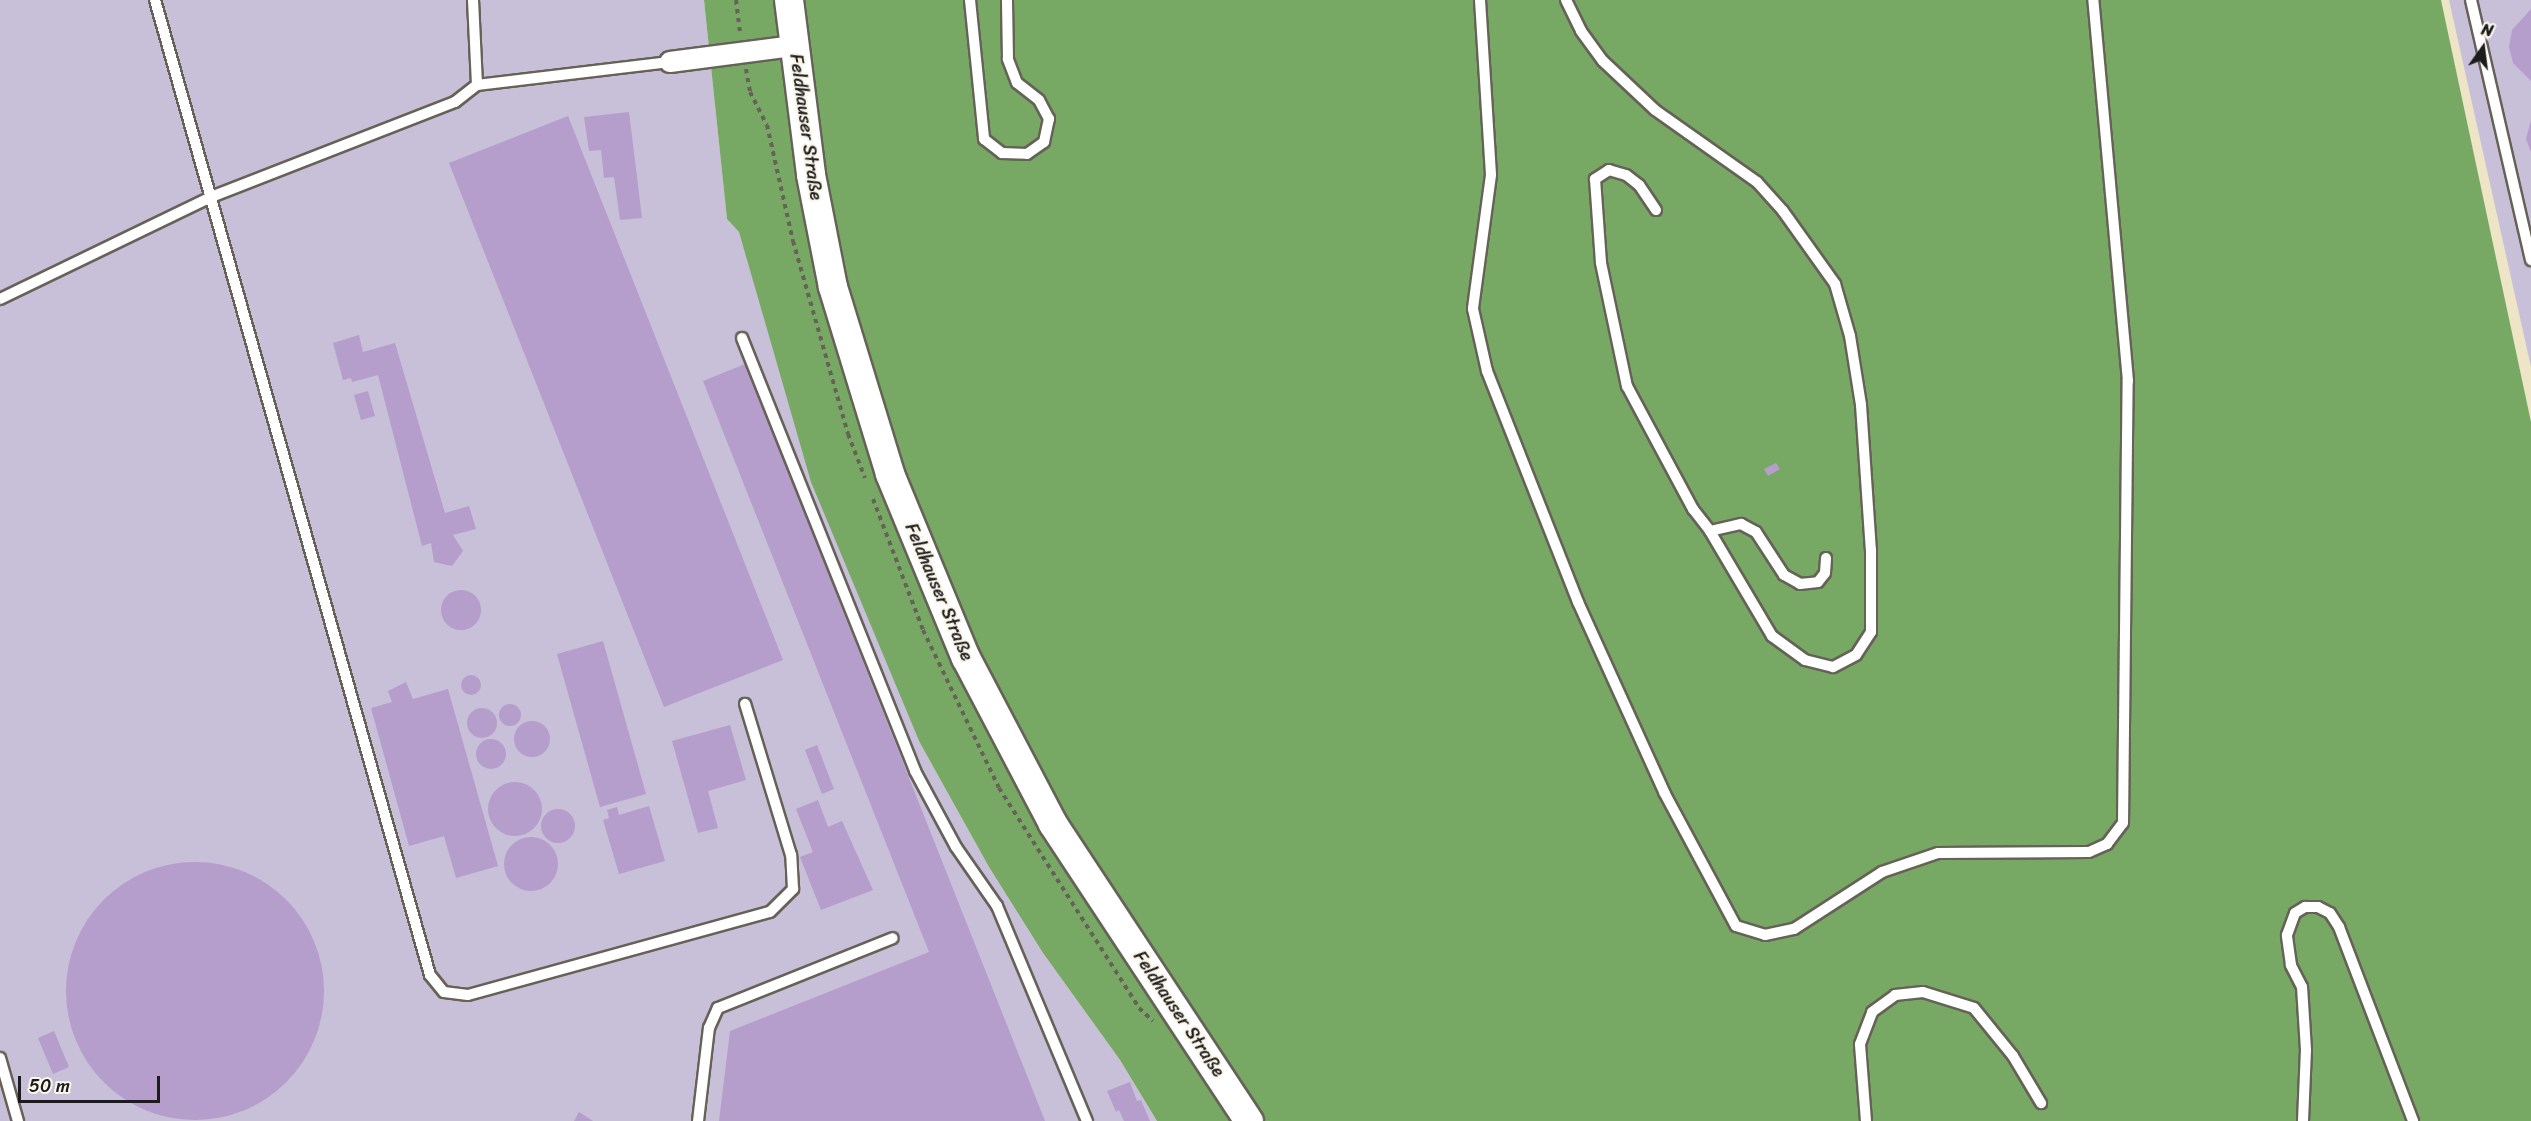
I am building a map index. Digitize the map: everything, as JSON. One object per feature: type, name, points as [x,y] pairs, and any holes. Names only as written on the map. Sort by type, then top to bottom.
[{"type":"street","name":"Feldhauser Straße","points":[[789,0],[811,175],[833,286],[890,474],[966,658],[1053,824],[1249,1121]]},
{"type":"street","points":[[670,62],[794,46]]},
{"type":"lane","points":[[155,0],[430,975],[444,992],[468,995],[770,912],[792,889],[791,855],[744,704]]},
{"type":"lane","points":[[473,0],[477,85]]},
{"type":"lane","points":[[970,0],[984,139],[1002,153],[1027,154],[1044,142],[1049,119],[1039,100],[1017,83],[1008,59],[1007,0]]},
{"type":"lane","points":[[1480,0],[1491,175],[1473,309],[1487,371],[1578,602],[1664,792],[1736,926],[1765,935],[1794,929],[1882,872],[1938,853],[2089,852],[2107,844],[2123,823],[2128,381],[2093,0]]},
{"type":"lane","points":[[1566,0],[1581,31],[1619,77],[1655,110],[1757,182],[1790,220],[1835,284],[1850,336],[1861,405],[1871,550],[1870,632],[1856,655],[1833,667],[1805,660],[1772,636],[1710,531],[1693,509],[1627,386],[1601,263],[1595,179],[1609,170],[1626,175],[1640,185],[1656,210]]},
{"type":"lane","points":[[2471,0],[2531,260]]},
{"type":"lane","points":[[0,299],[211,197],[455,102],[477,85],[670,62]]},
{"type":"lane","points":[[742,338],[915,771],[956,847],[997,906],[1087,1121]]},
{"type":"lane","points":[[1710,531],[1741,524],[1756,532],[1784,575],[1800,584],[1818,582],[1825,573],[1827,558]]},
{"type":"lane","points":[[2302,1121],[2306,1050],[2302,987],[2291,965],[2287,936],[2295,914],[2305,907],[2318,907],[2330,913],[2339,927],[2414,1121]]},
{"type":"lane","points":[[698,1121],[709,1028],[718,1008],[893,938]]},
{"type":"lane","points":[[1866,1121],[1860,1044],[1872,1012],[1894,995],[1940,996],[1974,1008],[2013,1056],[2041,1103]]},
{"type":"lane","points":[[0,1058],[18,1121]]},
{"type":"shaded area","points":[[0,0],[704,0],[727,219],[739,232],[920,743],[989,867],[1043,953],[1120,1060],[1157,1121],[0,1121]]},
{"type":"shaded area","points":[[2449,0],[2531,0],[2531,367]]},
{"type":"green space","points":[[704,0],[2441,0],[2531,422],[2531,1121],[1157,1121],[1120,1060],[1043,953],[989,867],[920,743],[811,482],[739,232],[727,219]]},
{"type":"building","points":[[2531,9],[2531,81],[2513,63],[2509,47],[2512,30]]},
{"type":"building","points":[[629,112],[642,218],[620,220],[614,177],[604,178],[601,150],[589,151],[584,117]]},
{"type":"building","points":[[568,116],[783,660],[664,707],[449,163]]},
{"type":"building","points":[[2531,120],[2531,152],[2526,139]]},
{"type":"building","points":[[359,335],[363,352],[395,343],[445,513],[469,506],[476,529],[453,535],[463,551],[452,566],[434,562],[431,543],[422,546],[378,375],[352,382],[351,378],[343,380],[333,343]]},
{"type":"building","points":[[745,364],[1045,1121],[719,1121],[730,1031],[929,952],[703,381]]},
{"type":"building","points":[[368,391],[375,416],[361,420],[354,395]]},
{"type":"building","points":[[1776,463],[1780,469],[1768,476],[1764,469]]},
{"type":"building","points":[[461,590],[475,596],[481,610],[475,624],[461,630],[447,624],[441,610],[447,596]]},
{"type":"building","points":[[603,641],[646,794],[600,807],[557,654]]},
{"type":"building","points":[[471,675],[478,678],[481,685],[478,692],[471,695],[464,692],[461,685],[464,678]]},
{"type":"building","points":[[406,682],[413,699],[448,689],[498,866],[456,878],[444,836],[409,846],[371,708],[392,702],[388,691]]},
{"type":"building","points":[[510,704],[518,707],[521,715],[518,723],[510,726],[502,723],[499,715],[502,707]]},
{"type":"building","points":[[482,708],[488,709],[496,717],[496,729],[488,737],[482,738],[476,737],[468,729],[467,723],[468,717],[476,709]]},
{"type":"building","points":[[532,721],[544,727],[550,739],[544,751],[532,757],[520,751],[514,739],[520,727]]},
{"type":"building","points":[[730,725],[746,780],[708,791],[718,828],[698,833],[672,741]]},
{"type":"building","points":[[491,739],[501,744],[506,754],[501,764],[491,769],[481,764],[476,754],[481,744]]},
{"type":"building","points":[[817,745],[834,789],[822,794],[805,750]]},
{"type":"building","points":[[515,782],[525,784],[534,790],[540,799],[542,809],[540,819],[534,828],[525,834],[515,836],[505,834],[496,828],[490,819],[488,809],[490,799],[496,790],[505,784]]},
{"type":"building","points":[[818,800],[828,827],[842,821],[873,890],[821,910],[800,857],[813,852],[796,809]]},
{"type":"building","points":[[649,806],[665,861],[619,874],[603,820],[609,818],[607,810],[617,807],[619,815]]},
{"type":"building","points":[[558,809],[570,814],[575,826],[570,838],[558,843],[546,838],[541,826],[546,814]]},
{"type":"building","points":[[531,837],[541,839],[550,845],[556,854],[558,864],[556,874],[550,883],[541,889],[531,891],[521,889],[512,883],[506,874],[504,864],[506,854],[512,845],[521,839]]},
{"type":"building","points":[[182,862],[208,862],[245,871],[267,883],[295,909],[315,941],[322,966],[324,991],[322,1016],[315,1041],[303,1063],[277,1091],[245,1111],[233,1115],[208,1120],[182,1120],[145,1111],[123,1099],[95,1073],[75,1041],[71,1029],[66,1004],[66,978],[75,941],[87,919],[113,891],[145,871],[157,867]]},
{"type":"building","points":[[54,1031],[69,1067],[53,1074],[38,1038]]},
{"type":"building","points":[[1130,1082],[1137,1101],[1141,1100],[1150,1121],[1124,1121],[1119,1110],[1116,1112],[1107,1091]]},
{"type":"building","points":[[579,1112],[593,1121],[574,1121]]}]
